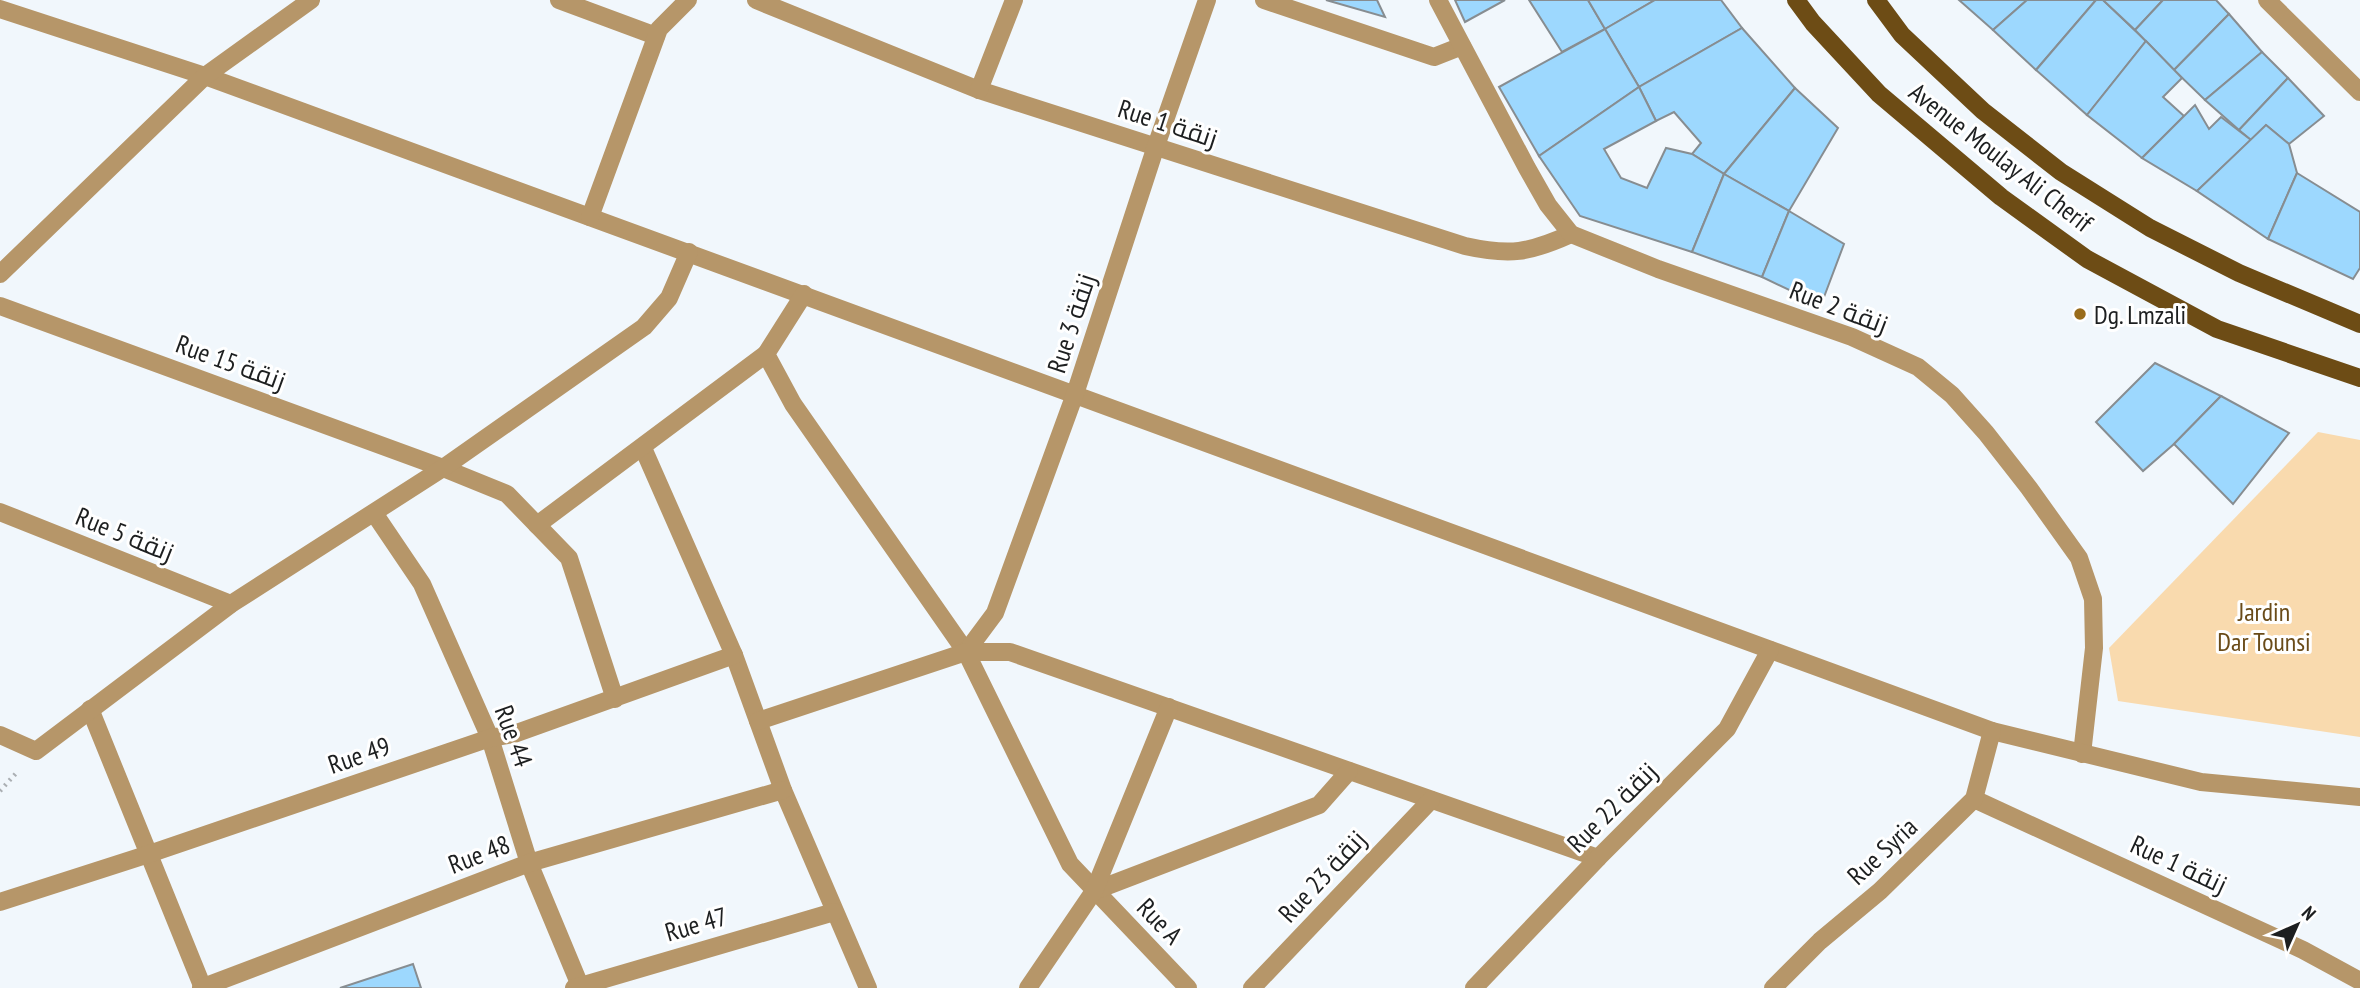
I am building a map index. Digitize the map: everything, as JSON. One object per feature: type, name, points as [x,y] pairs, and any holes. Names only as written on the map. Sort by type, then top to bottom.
[{"type":"main road","name":"Avenue Moulay Ali Cherif","points":[[1796,0],[1813,23],[1879,94],[2001,197],[2087,259],[2217,329],[2360,378]]},
{"type":"main road","name":"Avenue Moulay Ali Cherif","points":[[1876,0],[1902,35],[1983,111],[2061,172],[2150,228],[2238,273],[2360,324]]},
{"type":"street","points":[[0,274],[205,76],[311,0]]},
{"type":"street","points":[[559,0],[656,36]]},
{"type":"street","points":[[590,217],[659,29],[688,0]]},
{"type":"street","name":"Rue 1 زنقة","points":[[756,0],[979,90],[1465,246],[1497,253],[1526,251],[1571,234]]},
{"type":"street","points":[[979,90],[1014,0]]},
{"type":"street","name":"Rue 3 زنقة","points":[[965,652],[995,613],[1075,394],[1207,0]]},
{"type":"street","points":[[1264,0],[1434,57],[1462,46]]},
{"type":"street","points":[[1438,0],[1548,205],[1571,234]]},
{"type":"street","points":[[2267,0],[2360,92]]},
{"type":"street","points":[[0,9],[205,76],[1770,650],[1917,701],[1992,731],[2201,782],[2360,797]]},
{"type":"street","name":"Rue 2 زنقة","points":[[1571,234],[1852,337],[1918,367],[1952,395],[2029,488],[2079,558],[2093,599],[2094,648],[2082,754]]},
{"type":"street","points":[[0,735],[36,751],[231,604],[443,468],[644,327],[669,298],[689,252]]},
{"type":"street","points":[[537,525],[766,354],[804,294]]},
{"type":"street","name":"Rue 15 زنقة","points":[[0,306],[443,468],[507,494],[569,558],[615,699]]},
{"type":"street","name":"Rue A","points":[[766,354],[793,404],[965,652],[1070,864],[1188,988]]},
{"type":"street","points":[[643,448],[734,655],[783,790],[868,988]]},
{"type":"street","name":"Rue 5 زنقة","points":[[0,512],[231,604]]},
{"type":"street","name":"Rue 44","points":[[374,513],[422,584],[490,738],[529,863],[578,987]]},
{"type":"street","name":"Rue 22 زنقة","points":[[1474,988],[1598,858],[1727,729],[1770,650]]},
{"type":"street","points":[[758,721],[965,652],[1010,652],[1598,858]]},
{"type":"street","name":"Rue 49","points":[[0,902],[490,738],[514,734],[734,655]]},
{"type":"street","points":[[1028,988],[1094,891],[1169,707]]},
{"type":"street","points":[[90,709],[203,988]]},
{"type":"street","name":"Rue Syria","points":[[1773,988],[1821,941],[1880,891],[1973,799],[1992,731]]},
{"type":"street","points":[[1094,891],[1319,805],[1349,771]]},
{"type":"street","name":"Rue 48","points":[[203,988],[529,863],[783,790]]},
{"type":"street","name":"Rue 1 زنقة","points":[[1973,799],[2303,950],[2360,981]]},
{"type":"street","name":"Rue 23 زنقة","points":[[1252,988],[1431,800]]},
{"type":"street","name":"Rue 47","points":[[578,987],[834,912]]},
{"type":"green space","name":"Jardin Dar Tounsi","points":[[2318,432],[2360,440],[2360,737],[2118,701],[2109,648]]},
{"type":"building","points":[[1326,0],[1377,0],[1385,17]]},
{"type":"building","points":[[1455,0],[1505,0],[1465,22]]},
{"type":"building","points":[[1529,0],[1588,0],[1605,29],[1562,52]]},
{"type":"building","points":[[1588,0],[1655,0],[1605,29]]},
{"type":"building","points":[[1655,0],[1721,0],[1742,28],[1639,87],[1605,29]]},
{"type":"building","points":[[1959,0],[2027,0],[1993,30]]},
{"type":"building","points":[[2027,0],[2096,0],[2036,70],[1993,30]]},
{"type":"building","points":[[2096,0],[2103,0],[2146,41],[2087,115],[2036,70]]},
{"type":"building","points":[[2103,0],[2163,0],[2135,30]]},
{"type":"building","points":[[2163,0],[2216,0],[2229,14],[2174,70],[2135,30]]},
{"type":"building","points":[[2229,14],[2262,52],[2205,100],[2174,70]]},
{"type":"building","points":[[1742,28],[1795,88],[1724,174],[1692,154],[1701,143],[1674,112],[1656,121],[1639,87]]},
{"type":"building","points":[[1605,29],[1639,87],[1539,156],[1499,87]]},
{"type":"building","points":[[2146,41],[2182,78],[2163,97],[2184,116],[2142,158],[2087,115]]},
{"type":"building","points":[[2262,52],[2288,78],[2239,130],[2205,100]]},
{"type":"building","points":[[2288,78],[2324,116],[2289,144],[2266,125],[2251,140],[2239,130]]},
{"type":"building","points":[[1639,87],[1656,121],[1604,149],[1621,178],[1647,188],[1666,148],[1692,154],[1724,174],[1692,252],[1580,216],[1539,156]]},
{"type":"building","points":[[1795,88],[1838,128],[1789,211],[1724,174]]},
{"type":"building","points":[[2195,105],[2209,129],[2221,117],[2251,140],[2197,191],[2142,158]]},
{"type":"building","points":[[2266,125],[2289,144],[2297,173],[2268,239],[2197,191]]},
{"type":"building","points":[[2297,173],[2360,212],[2360,268],[2353,279],[2268,239]]},
{"type":"building","points":[[1724,174],[1789,211],[1762,277],[1692,252]]},
{"type":"building","points":[[1789,211],[1844,244],[1821,305],[1762,277]]},
{"type":"building","points":[[2155,363],[2221,396],[2143,471],[2096,422]]},
{"type":"building","points":[[2221,396],[2289,433],[2233,504],[2174,444]]},
{"type":"building","points":[[413,964],[421,988],[340,988]]},
{"type":"place","name":"Dg. Lmzali","points":[[2080,314]]}]
